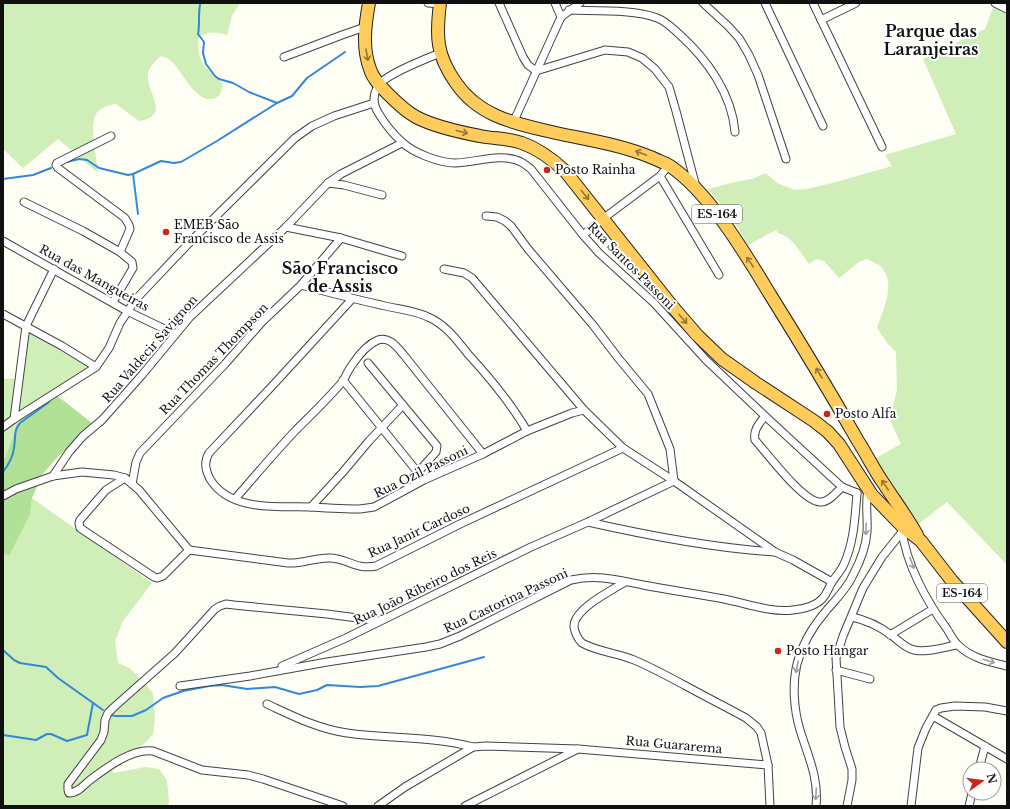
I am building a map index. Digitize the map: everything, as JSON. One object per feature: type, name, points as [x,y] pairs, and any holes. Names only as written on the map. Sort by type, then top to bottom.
[{"type":"highway","name":"ES-164","points":[[369,3],[365,27],[365,40],[370,69],[379,85],[396,102],[415,116],[434,124],[480,136],[505,139],[521,143],[549,157],[565,171],[604,218],[652,282],[697,334],[722,359],[809,417],[828,432],[839,444],[863,489],[880,504],[902,529],[921,541]]},
{"type":"highway","name":"ES-164","points":[[436,3],[440,53],[451,76],[461,90],[475,104],[513,123],[638,152],[668,165],[682,175],[696,190],[718,216],[752,265],[814,365],[883,483],[907,516],[921,541],[952,581],[1007,642]]},
{"type":"highway","points":[[880,504],[887,505],[891,503],[894,498]]},
{"type":"street","points":[[499,3],[523,57],[528,65],[536,71]]},
{"type":"street","points":[[555,3],[562,17]]},
{"type":"street","points":[[513,123],[562,17],[569,10],[580,3]]},
{"type":"street","points":[[703,3],[739,38],[749,55],[758,75],[786,159]]},
{"type":"street","points":[[765,3],[823,126]]},
{"type":"street","points":[[813,3],[882,147]]},
{"type":"street","points":[[821,20],[856,3]]},
{"type":"street","points":[[995,3],[1007,9]]},
{"type":"street","points":[[569,10],[644,14],[665,22],[694,48],[709,66],[732,110],[735,132]]},
{"type":"street","points":[[284,57],[342,34],[365,27]]},
{"type":"street","points":[[536,71],[605,50],[628,52],[642,58],[655,69],[669,87],[696,190]]},
{"type":"street","points":[[3,427],[96,367],[109,348],[127,310],[160,273],[295,138],[312,126],[334,116],[374,103],[375,94],[379,85],[397,72],[440,53]]},
{"type":"street","name":"Rua Santos Passoni","points":[[374,103],[386,124],[402,143],[414,151],[444,162],[456,163],[500,158],[520,161],[531,169],[599,253],[654,303],[706,360],[764,416],[842,487],[863,489]]},
{"type":"street","points":[[111,136],[57,163],[56,166],[125,218],[130,229],[120,252]]},
{"type":"street","name":"Rua Valdecir Savignon","points":[[53,476],[69,452],[83,436],[102,420],[199,308],[286,226],[328,183],[341,174],[402,143]]},
{"type":"street","points":[[583,235],[660,176],[668,165]]},
{"type":"street","points":[[660,176],[719,274]]},
{"type":"street","points":[[328,183],[344,185],[382,195]]},
{"type":"street","points":[[24,202],[83,231],[120,252],[132,262],[133,268],[113,302]]},
{"type":"street","points":[[486,216],[505,221],[511,226],[528,249],[593,325],[648,394],[670,449],[674,481]]},
{"type":"street","points":[[286,226],[341,238],[402,256]]},
{"type":"street","name":"Rua Thomas Thompson","points":[[132,484],[136,462],[140,453],[225,364],[262,322],[301,285],[341,238]]},
{"type":"street","name":"Rua das Mangueiras","points":[[3,241],[127,310],[175,334]]},
{"type":"street","points":[[14,419],[26,326],[54,269]]},
{"type":"street","points":[[444,269],[464,273],[472,278],[584,410],[623,448],[674,481],[776,552],[832,582]]},
{"type":"street","points":[[301,285],[352,299],[416,312],[437,321],[455,337],[482,368],[528,431]]},
{"type":"street","name":"Rua Ozil Passoni","points":[[352,299],[209,453],[205,466],[207,474],[220,491],[248,504],[264,507],[360,509],[374,507],[424,480],[483,454],[528,431],[572,413],[584,410]]},
{"type":"street","points":[[3,314],[62,346],[96,367]]},
{"type":"street","points":[[235,499],[284,443],[343,380],[352,364],[367,347],[378,340],[387,340],[393,343],[483,454]]},
{"type":"street","points":[[368,363],[437,446],[436,452],[418,472]]},
{"type":"street","points":[[343,380],[424,480]]},
{"type":"street","points":[[311,507],[403,405]]},
{"type":"street","points":[[764,416],[754,434],[755,440],[800,492],[817,502],[821,502],[826,500],[842,487]]},
{"type":"street","name":"Rua Janir Cardoso","points":[[189,550],[288,564],[304,563],[331,558],[360,567],[368,567],[384,563],[460,524],[623,448]]},
{"type":"street","points":[[3,496],[16,489],[53,476],[94,472],[124,478],[132,484],[160,515],[189,550],[163,576],[157,578],[154,577],[80,528],[80,520],[106,490],[124,478]]},
{"type":"street","name":"Rua João Ribeiro dos Reis","points":[[271,671],[380,622],[531,547],[674,481]]},
{"type":"street","points":[[816,806],[817,786],[796,712],[794,687],[797,664],[814,626],[843,591],[855,570],[862,552],[867,532],[866,497],[863,489]]},
{"type":"street","name":"Rua Castorina Passoni","points":[[180,686],[250,676],[271,671],[440,644],[460,636],[571,580],[594,576],[724,599],[768,609],[792,611],[811,606],[818,603],[824,597],[843,566],[854,534],[863,489]]},
{"type":"street","points":[[588,522],[651,536],[717,546],[776,552]]},
{"type":"street","points":[[902,529],[910,562],[933,609],[957,644],[969,653],[986,661],[1007,666]]},
{"type":"street","points":[[847,806],[852,780],[852,769],[840,727],[836,658],[843,636],[863,588],[873,570],[902,529]]},
{"type":"street","points":[[625,582],[590,604],[579,613],[574,627],[580,642],[590,647],[633,660],[659,671],[746,718],[756,727],[761,733],[768,765],[770,804],[762,806]]},
{"type":"street","points":[[343,806],[263,779],[248,775],[202,770],[153,751],[146,750],[124,758],[75,792],[70,793],[67,787],[80,766],[101,740],[108,713],[175,653],[209,614],[220,606],[226,604],[327,614],[380,622]]},
{"type":"street","points":[[890,635],[933,609]]},
{"type":"street","points":[[852,617],[861,619],[878,627],[906,647],[914,650],[924,651],[957,644]]},
{"type":"street","points":[[836,670],[870,679]]},
{"type":"street","points":[[267,704],[326,729],[346,733],[454,742],[473,747]]},
{"type":"street","points":[[911,806],[918,748],[926,728],[936,710],[955,706],[985,707],[1007,711]]},
{"type":"street","points":[[933,716],[1007,759]]},
{"type":"street","name":"Rua Guararema","points":[[473,747],[497,745],[578,749],[768,765]]},
{"type":"street","points":[[981,761],[985,746]]},
{"type":"street","points":[[378,806],[404,787],[473,747]]},
{"type":"street","points":[[465,806],[578,749]]},
{"type":"green space","points":[[3,3],[240,3],[232,16],[227,35],[213,33],[199,37],[198,46],[201,59],[207,69],[223,84],[221,92],[218,96],[211,99],[205,98],[194,91],[176,66],[161,56],[151,66],[148,73],[148,80],[155,102],[156,109],[154,114],[149,118],[139,121],[116,104],[104,107],[96,113],[93,129],[98,173],[58,139],[23,168],[3,149]]},
{"type":"green space","points":[[992,3],[1007,3],[1007,565],[947,502],[917,525],[874,459],[901,444],[890,420],[897,389],[896,352],[888,344],[877,328],[887,295],[888,279],[885,272],[879,265],[867,259],[859,262],[839,278],[824,261],[816,259],[809,264],[792,241],[778,233],[776,230],[748,245],[733,219],[708,189],[752,179],[766,173],[777,183],[795,190],[807,189],[892,166],[885,155],[956,134],[923,59],[985,29],[993,8]]},
{"type":"green space","points":[[25,331],[91,367],[21,418],[3,462],[3,379],[20,378]]},
{"type":"green space","points":[[55,394],[92,423],[42,475],[32,498],[30,515],[9,556],[3,553],[3,462],[21,418]]},
{"type":"green space","points":[[32,498],[152,583],[123,621],[115,641],[118,663],[130,668],[153,693],[155,720],[153,734],[144,744],[111,769],[114,773],[145,767],[159,769],[167,780],[168,806],[3,806],[3,553],[9,556],[30,515]]},
{"type":"waterway","points":[[200,5],[198,34],[204,42],[203,53],[206,64],[215,76],[277,103]]},
{"type":"waterway","points":[[67,162],[79,159],[87,160],[99,168],[128,175],[161,161],[174,163],[181,162],[277,103],[292,96],[307,78],[345,52]]},
{"type":"waterway","points":[[3,179],[33,175],[51,168]]},
{"type":"waterway","points":[[133,174],[138,214]]},
{"type":"waterway","points":[[3,472],[13,454],[18,426],[49,402]]},
{"type":"waterway","points":[[3,650],[14,660],[20,663],[46,667],[58,678],[103,710]]},
{"type":"waterway","points":[[109,715],[132,716],[146,710],[163,698],[183,691],[209,686],[222,685],[247,689],[275,687],[299,694],[317,690],[327,685],[360,687],[378,686],[484,657]]},
{"type":"waterway","points":[[3,735],[36,740],[47,734],[51,734],[67,741],[87,735],[93,703]]},
{"type":"place","name":"Posto Rainha","points":[[547,170]]},
{"type":"place","name":"EMEB São Francisco de Assis","points":[[166,232]]},
{"type":"place","name":"Posto Alfa","points":[[827,414]]},
{"type":"place","name":"Posto Hangar","points":[[778,651]]},
{"type":"district","name":"Parque das Laranjeiras","points":[[931,40]]},
{"type":"district","name":"São Francisco de Assis","points":[[340,277]]}]
